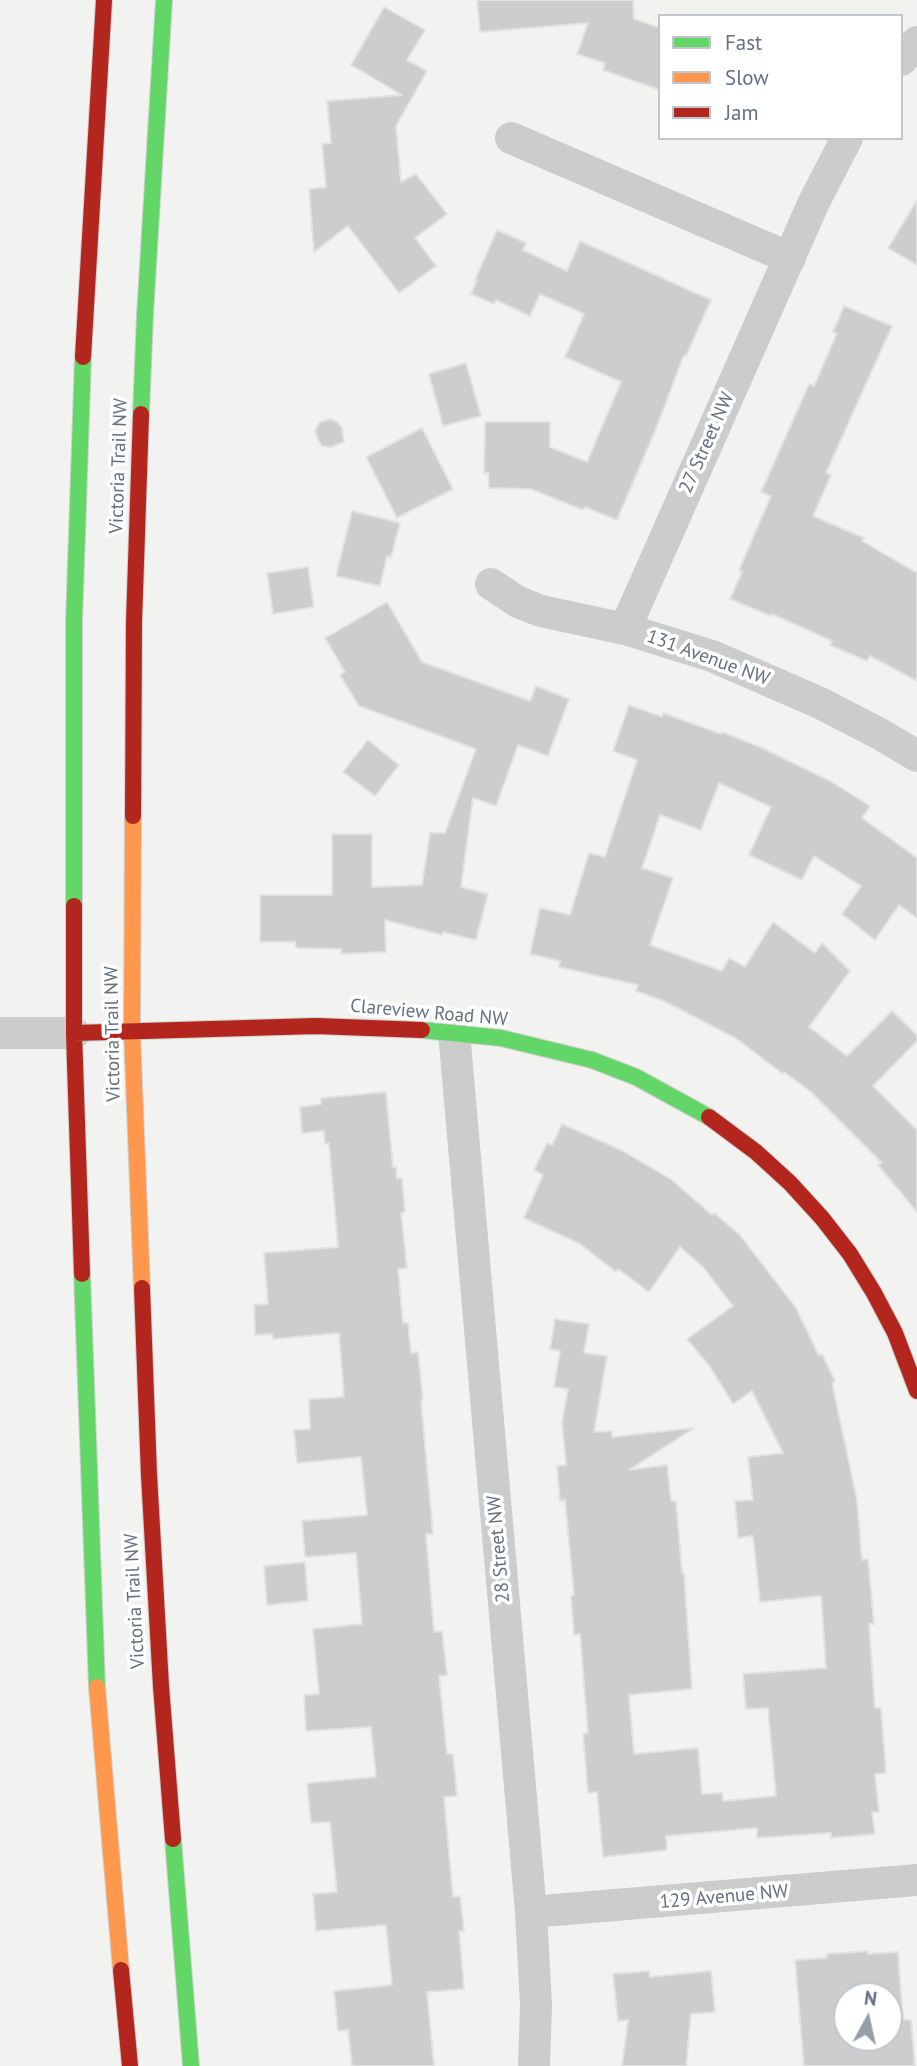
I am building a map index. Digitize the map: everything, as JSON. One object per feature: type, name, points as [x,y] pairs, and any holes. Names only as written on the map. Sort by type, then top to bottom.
[{"type":"main road","name":"Victoria Trail NW","points":[[104,0],[86,315],[74,622],[74,1032],[97,1695],[130,2066]]},
{"type":"main road","name":"Victoria Trail NW","points":[[164,0],[145,315],[134,622],[132,1031],[149,1475],[161,1686],[191,2066]]},
{"type":"main road","name":"Clareview Road NW","points":[[74,1032],[316,1026],[454,1032],[547,1048],[592,1060],[636,1077],[678,1098],[718,1123],[790,1183],[822,1218],[850,1254],[874,1293],[895,1333],[917,1391]]},
{"type":"street","points":[[903,58],[917,42]]},
{"type":"street","points":[[511,138],[790,258]]},
{"type":"street","name":"27 Street NW","points":[[625,629],[814,202],[846,140]]},
{"type":"street","name":"131 Avenue NW","points":[[491,584],[518,602],[541,611],[625,629],[712,656],[767,679],[880,734],[917,756]]},
{"type":"street","points":[[0,1033],[74,1032]]},
{"type":"street","name":"28 Street NW","points":[[454,1032],[531,1912],[536,2005],[534,2066]]},
{"type":"street","name":"129 Avenue NW","points":[[531,1912],[917,1881]]},
{"type":"building","points":[[477,0],[633,0],[634,19],[658,27],[658,89],[603,70],[605,63],[577,54],[588,23],[480,32]]},
{"type":"building","points":[[384,7],[425,30],[407,60],[427,71],[396,126],[401,182],[416,174],[447,214],[415,238],[436,266],[399,293],[348,226],[314,252],[309,189],[326,187],[322,144],[331,143],[327,101],[402,95],[351,65]]},
{"type":"building","points":[[917,200],[917,265],[888,248]]},
{"type":"building","points":[[497,230],[526,243],[523,250],[567,271],[580,241],[711,300],[686,356],[684,355],[617,520],[585,507],[583,510],[531,489],[489,488],[488,472],[484,474],[485,422],[550,422],[550,447],[587,462],[621,382],[565,357],[584,314],[540,294],[530,316],[496,300],[494,304],[471,294]]},
{"type":"building","points":[[844,306],[892,326],[826,473],[831,475],[813,516],[864,538],[862,541],[917,573],[917,681],[870,656],[867,661],[830,645],[832,641],[772,614],[771,616],[730,599],[742,572],[739,570],[771,496],[761,492],[809,384],[814,386],[837,333],[833,332]]},
{"type":"building","points":[[466,363],[481,416],[443,426],[429,374]]},
{"type":"building","points":[[331,419],[342,428],[344,442],[331,447],[322,446],[315,431],[320,422]]},
{"type":"building","points":[[422,428],[453,489],[397,518],[366,457]]},
{"type":"building","points":[[352,511],[400,523],[391,557],[387,556],[380,586],[336,576]]},
{"type":"building","points":[[308,567],[314,607],[273,614],[267,573]]},
{"type":"building","points":[[387,602],[422,662],[530,701],[536,686],[569,699],[548,756],[518,745],[496,806],[473,798],[461,887],[488,894],[476,940],[443,932],[442,935],[385,920],[386,952],[341,954],[341,949],[296,948],[295,942],[260,942],[260,895],[332,895],[332,834],[372,834],[372,887],[422,885],[430,833],[445,833],[476,749],[359,706],[340,675],[345,672],[325,638]]},
{"type":"building","points":[[629,705],[662,717],[663,713],[721,734],[722,732],[830,781],[870,806],[862,818],[917,858],[917,918],[899,905],[875,940],[842,914],[861,886],[814,856],[802,880],[749,855],[771,807],[719,783],[701,830],[660,815],[642,868],[673,878],[650,945],[722,971],[729,958],[745,967],[773,922],[815,953],[822,943],[850,971],[809,1027],[847,1056],[892,1011],[917,1035],[917,1041],[873,1086],[917,1130],[917,1212],[878,1165],[882,1163],[811,1092],[737,1039],[664,1001],[636,991],[638,985],[559,967],[560,961],[530,954],[540,908],[570,915],[589,853],[605,857],[637,760],[613,751]]},
{"type":"building","points":[[368,740],[399,765],[375,796],[343,772]]},
{"type":"building","points":[[386,1092],[393,1167],[396,1167],[397,1179],[402,1178],[405,1212],[401,1213],[407,1268],[398,1269],[403,1323],[408,1323],[411,1353],[418,1352],[423,1400],[433,1534],[426,1534],[434,1632],[442,1631],[447,1675],[439,1676],[447,1754],[453,1754],[457,1796],[444,1797],[453,1897],[460,1896],[464,1931],[459,1931],[464,1989],[427,1992],[434,2066],[352,2066],[348,2030],[338,2031],[334,1991],[392,1985],[386,1925],[316,1931],[313,1894],[337,1892],[330,1822],[311,1823],[307,1783],[376,1777],[371,1727],[306,1731],[304,1695],[319,1694],[313,1629],[362,1624],[356,1553],[305,1557],[302,1521],[367,1515],[361,1457],[297,1463],[294,1430],[310,1429],[309,1399],[344,1397],[339,1333],[273,1339],[272,1334],[255,1335],[254,1305],[268,1304],[264,1253],[338,1247],[329,1143],[325,1144],[324,1131],[302,1133],[300,1107],[321,1104],[321,1098]]},
{"type":"building","points":[[562,1124],[621,1150],[672,1180],[712,1215],[714,1213],[739,1234],[796,1308],[819,1356],[822,1354],[835,1381],[832,1383],[857,1500],[862,1560],[868,1559],[874,1624],[869,1624],[875,1708],[881,1708],[886,1773],[875,1774],[879,1812],[872,1812],[875,1834],[831,1838],[831,1833],[757,1838],[757,1828],[666,1836],[667,1850],[603,1857],[597,1792],[588,1793],[583,1734],[588,1733],[580,1634],[574,1635],[571,1596],[574,1595],[565,1500],[560,1501],[557,1466],[566,1465],[562,1423],[568,1389],[554,1387],[560,1351],[550,1349],[555,1319],[589,1324],[584,1353],[607,1356],[594,1432],[612,1431],[612,1437],[694,1428],[629,1470],[667,1465],[671,1501],[676,1501],[692,1689],[629,1695],[634,1754],[698,1748],[702,1794],[722,1793],[723,1801],[776,1796],[768,1708],[746,1709],[743,1674],[826,1668],[821,1596],[760,1602],[753,1536],[738,1538],[735,1501],[753,1500],[748,1457],[783,1453],[752,1391],[733,1404],[710,1367],[687,1339],[733,1306],[703,1267],[680,1247],[649,1292],[618,1269],[616,1272],[580,1244],[524,1218],[543,1175],[534,1170],[547,1143],[552,1145]]},
{"type":"building","points":[[305,1562],[308,1601],[267,1605],[264,1566]]},
{"type":"building","points":[[898,1952],[900,1982],[833,1982],[833,2052],[903,2052],[903,2020],[911,2020],[915,2066],[804,2066],[795,1960],[827,1958],[827,1954]]},
{"type":"building","points":[[649,1971],[650,1977],[711,1971],[715,2012],[691,2014],[686,2066],[622,2066],[628,2020],[618,2021],[613,1974]]},
{"type":"traffic: fast","points":[[141,414],[164,0]]},
{"type":"traffic: fast","points":[[74,906],[74,622],[83,357]]},
{"type":"traffic: fast","points":[[422,1030],[501,1038],[592,1060],[636,1077],[709,1117]]},
{"type":"traffic: fast","points":[[82,1274],[97,1687]]},
{"type":"traffic: fast","points":[[173,1839],[191,2066]]},
{"type":"traffic: slow","points":[[133,816],[132,1032],[142,1288]]},
{"type":"traffic: slow","points":[[97,1687],[121,1970]]},
{"type":"traffic: jam","points":[[83,357],[104,0]]},
{"type":"traffic: jam","points":[[133,816],[134,622],[141,414]]},
{"type":"traffic: jam","points":[[74,906],[74,1033],[82,1274]]},
{"type":"traffic: jam","points":[[74,1033],[316,1026],[422,1030]]},
{"type":"traffic: jam","points":[[709,1117],[756,1152],[790,1183],[850,1254],[895,1333],[917,1391]]},
{"type":"traffic: jam","points":[[142,1288],[149,1475],[173,1839]]},
{"type":"traffic: jam","points":[[121,1970],[130,2066]]}]
